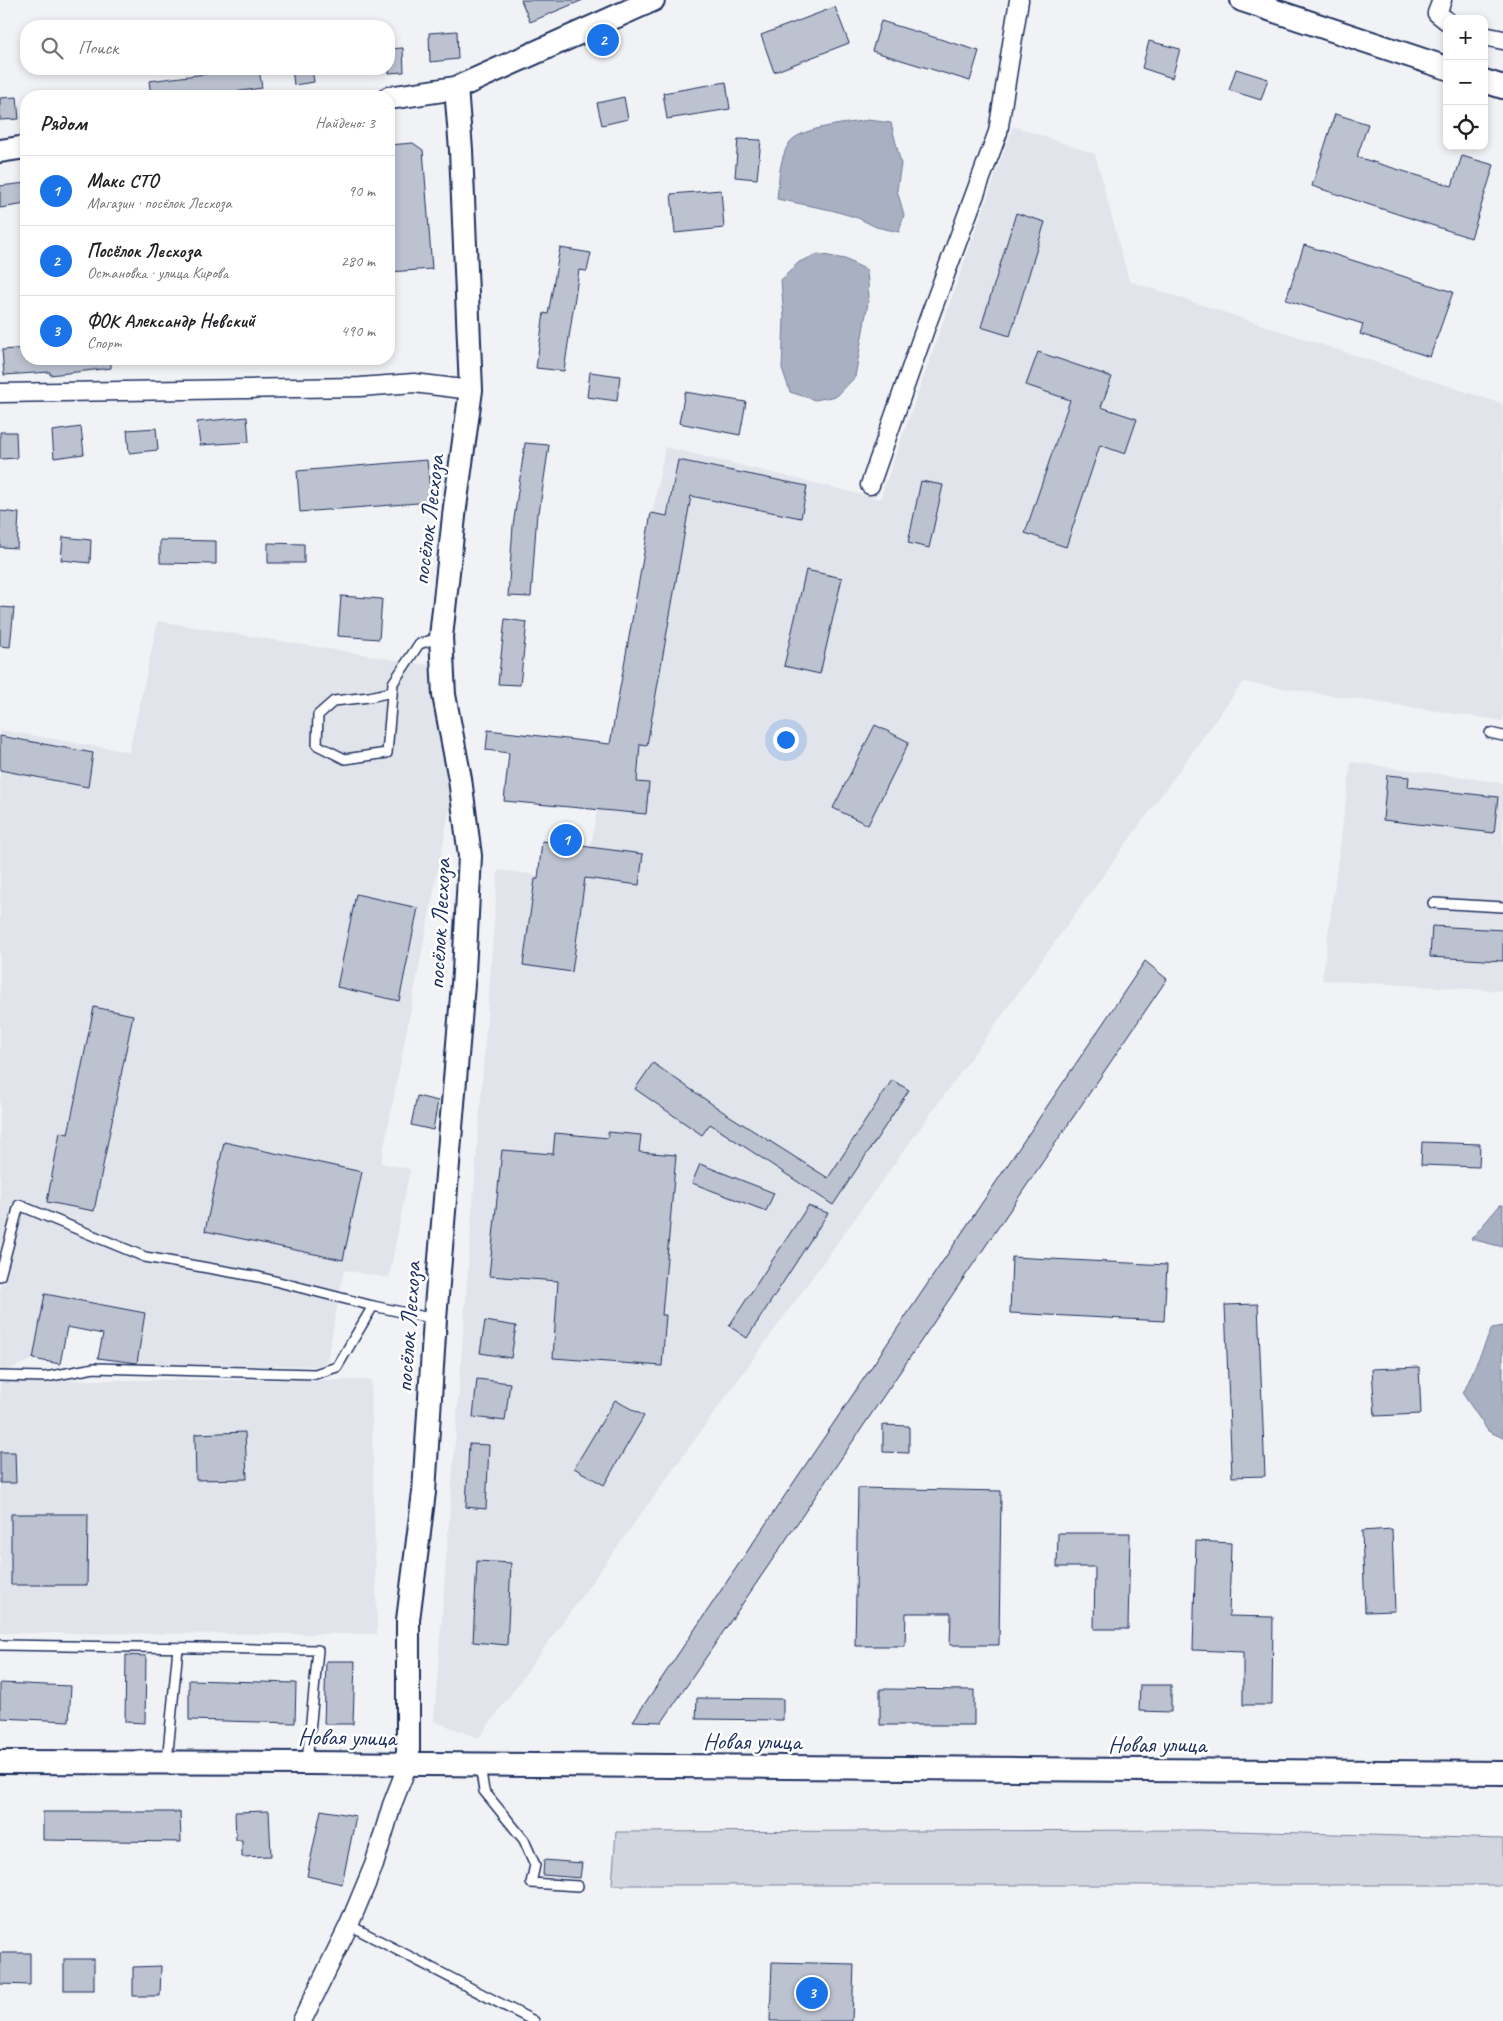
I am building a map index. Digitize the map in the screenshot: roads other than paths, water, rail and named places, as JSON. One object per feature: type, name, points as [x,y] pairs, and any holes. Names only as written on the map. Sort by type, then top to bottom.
[{"type":"street","points":[[395,97],[456,88],[653,0]]},
{"type":"street","points":[[870,485],[926,326],[998,132],[1018,0]]},
{"type":"street","points":[[1242,0],[1443,67]]},
{"type":"street","points":[[1442,0],[1437,14],[1443,18]]},
{"type":"street","points":[[1488,37],[1503,40]]},
{"type":"street","points":[[1488,82],[1503,87]]},
{"type":"street","name":"посёлок Лесхоза","points":[[408,1764],[408,1620],[424,1492],[435,1319],[464,972],[470,856],[460,779],[444,695],[441,636],[455,508],[471,390],[461,150],[456,88]]},
{"type":"street","points":[[0,151],[20,148]]},
{"type":"street","points":[[0,393],[360,387],[414,382],[471,390]]},
{"type":"street","name":"Новая улица","points":[[0,1762],[1503,1773]]},
{"type":"street","points":[[302,2021],[348,1925],[374,1865],[392,1806],[408,1764]]},
{"type":"lane","points":[[392,692],[370,697],[334,701],[318,715],[317,745],[346,759],[387,754],[393,683],[419,644],[441,636]]},
{"type":"lane","points":[[1490,734],[1503,736]]},
{"type":"lane","points":[[1433,903],[1503,907]]},
{"type":"lane","points":[[0,1276],[19,1206],[145,1258],[260,1277],[373,1306],[435,1319]]},
{"type":"lane","points":[[0,1376],[46,1377],[94,1368],[315,1374],[337,1367],[373,1306]]},
{"type":"lane","points":[[0,1646],[318,1650],[307,1763]]},
{"type":"lane","points":[[167,1762],[178,1648]]},
{"type":"lane","points":[[480,1765],[484,1791],[524,1840],[534,1865],[531,1883],[578,1886]]},
{"type":"lane","points":[[348,1925],[534,2021]]},
{"type":"water","points":[[869,120],[891,123],[901,164],[897,190],[904,215],[899,232],[876,227],[858,218],[831,210],[777,199],[782,162],[790,142],[796,137],[815,129]]},
{"type":"water","points":[[818,254],[845,259],[867,270],[869,297],[855,377],[837,396],[815,400],[790,392],[782,368],[784,318],[781,280],[799,262]]},
{"type":"water","points":[[1500,1205],[1503,1205],[1503,1247],[1471,1239]]},
{"type":"water","points":[[1503,1326],[1503,1438],[1488,1431],[1463,1394],[1492,1328]]},
{"type":"place","name":"Посёлок Лесхоза","points":[[603,40]]},
{"type":"place","name":"Макс СТО","points":[[566,840]]},
{"type":"place","name":"ФОК Александр Невский","points":[[812,1993]]}]
